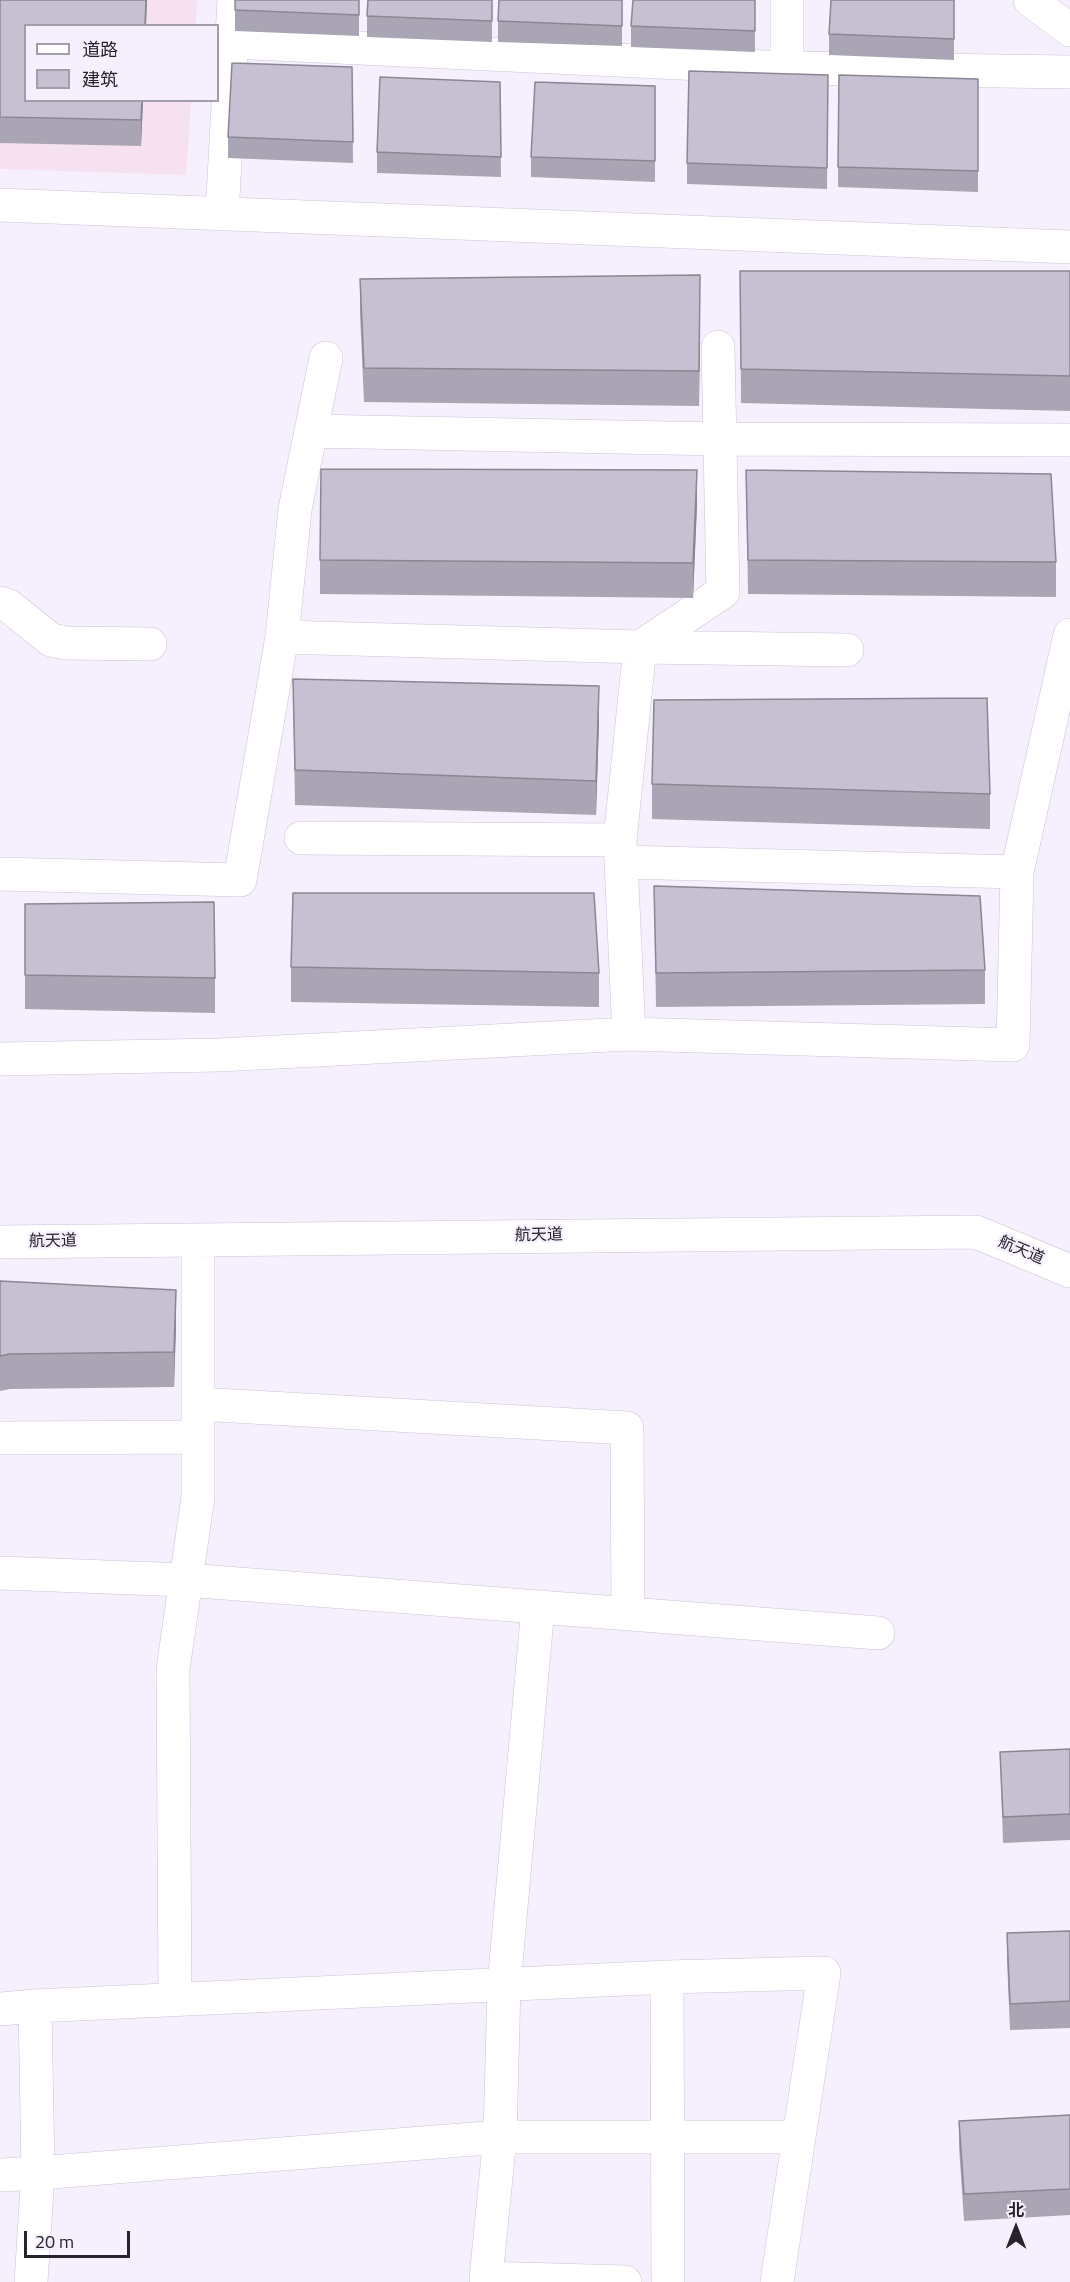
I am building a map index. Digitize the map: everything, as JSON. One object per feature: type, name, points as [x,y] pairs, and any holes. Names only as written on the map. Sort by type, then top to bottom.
[{"type":"street","points":[[222,214],[234,0]]},
{"type":"street","points":[[787,0],[787,68]]},
{"type":"street","points":[[1030,0],[1070,30]]},
{"type":"street","points":[[232,42],[787,68],[1070,72]]},
{"type":"street","points":[[0,205],[1070,247]]},
{"type":"street","points":[[640,647],[723,592],[718,347]]},
{"type":"street","points":[[0,874],[240,879],[282,637],[295,509],[326,358]]},
{"type":"street","points":[[311,431],[719,439],[1070,440]]},
{"type":"street","points":[[0,603],[9,606],[51,640],[66,643],[150,644]]},
{"type":"street","points":[[0,1059],[219,1055],[629,1034],[1013,1045],[1017,872],[1070,635]]},
{"type":"street","points":[[282,637],[847,650]]},
{"type":"street","points":[[629,1034],[620,851],[640,647]]},
{"type":"street","points":[[301,838],[620,851],[1017,872]]},
{"type":"street","name":"航天道","points":[[0,1242],[976,1232],[1070,1271]]},
{"type":"street","points":[[176,1999],[173,1669],[198,1497],[198,1240]]},
{"type":"street","points":[[198,1404],[627,1428],[628,1613]]},
{"type":"street","points":[[0,1438],[198,1437]]},
{"type":"street","points":[[0,1574],[186,1581],[628,1613],[878,1634]]},
{"type":"street","points":[[538,1607],[504,1984],[500,2137],[472,2280],[626,2282]]},
{"type":"street","points":[[0,2009],[504,1984],[824,1973],[777,2282]]},
{"type":"street","points":[[667,1977],[668,2282]]},
{"type":"street","points":[[31,2282],[38,2173],[35,2006]]},
{"type":"street","points":[[0,2175],[500,2137],[799,2138]]},
{"type":"shaded area","points":[[0,0],[197,0],[196,24],[24,24],[24,102],[191,102],[186,175],[0,169]]},
{"type":"building","points":[[0,0],[146,0],[145,24],[24,24],[24,102],[142,102],[141,120],[0,117]]},
{"type":"building","points":[[235,0],[359,0],[359,15],[235,10]]},
{"type":"building","points":[[368,0],[492,0],[492,21],[367,16]]},
{"type":"building","points":[[499,0],[622,0],[622,26],[498,21]]},
{"type":"building","points":[[633,0],[755,0],[755,31],[631,26]]},
{"type":"building","points":[[831,0],[954,0],[954,39],[829,34]]},
{"type":"building","points":[[232,63],[352,67],[353,142],[228,137]]},
{"type":"building","points":[[689,71],[828,75],[827,168],[687,163]]},
{"type":"building","points":[[839,75],[978,79],[978,171],[838,167]]},
{"type":"building","points":[[380,77],[500,82],[501,157],[377,152]]},
{"type":"building","points":[[535,82],[655,86],[655,161],[531,157]]},
{"type":"building","points":[[740,271],[1070,271],[1070,376],[741,369]]},
{"type":"building","points":[[700,275],[699,371],[364,368],[360,279]]},
{"type":"building","points":[[321,469],[697,470],[693,563],[320,560]]},
{"type":"building","points":[[746,470],[1051,474],[1056,562],[748,560]]},
{"type":"building","points":[[293,679],[599,686],[596,781],[295,770]]},
{"type":"building","points":[[987,698],[990,794],[652,784],[654,700]]},
{"type":"building","points":[[654,886],[980,896],[985,970],[656,973]]},
{"type":"building","points":[[293,893],[594,893],[599,973],[291,967]]},
{"type":"building","points":[[214,902],[215,978],[25,975],[25,904]]},
{"type":"building","points":[[0,1281],[176,1290],[174,1352],[0,1356]]},
{"type":"building","points":[[1070,1749],[1070,1814],[1003,1817],[1000,1752]]},
{"type":"building","points":[[1070,1931],[1070,2001],[1010,2004],[1007,1933]]},
{"type":"building","points":[[1070,2115],[1070,2189],[964,2194],[959,2121]]}]
